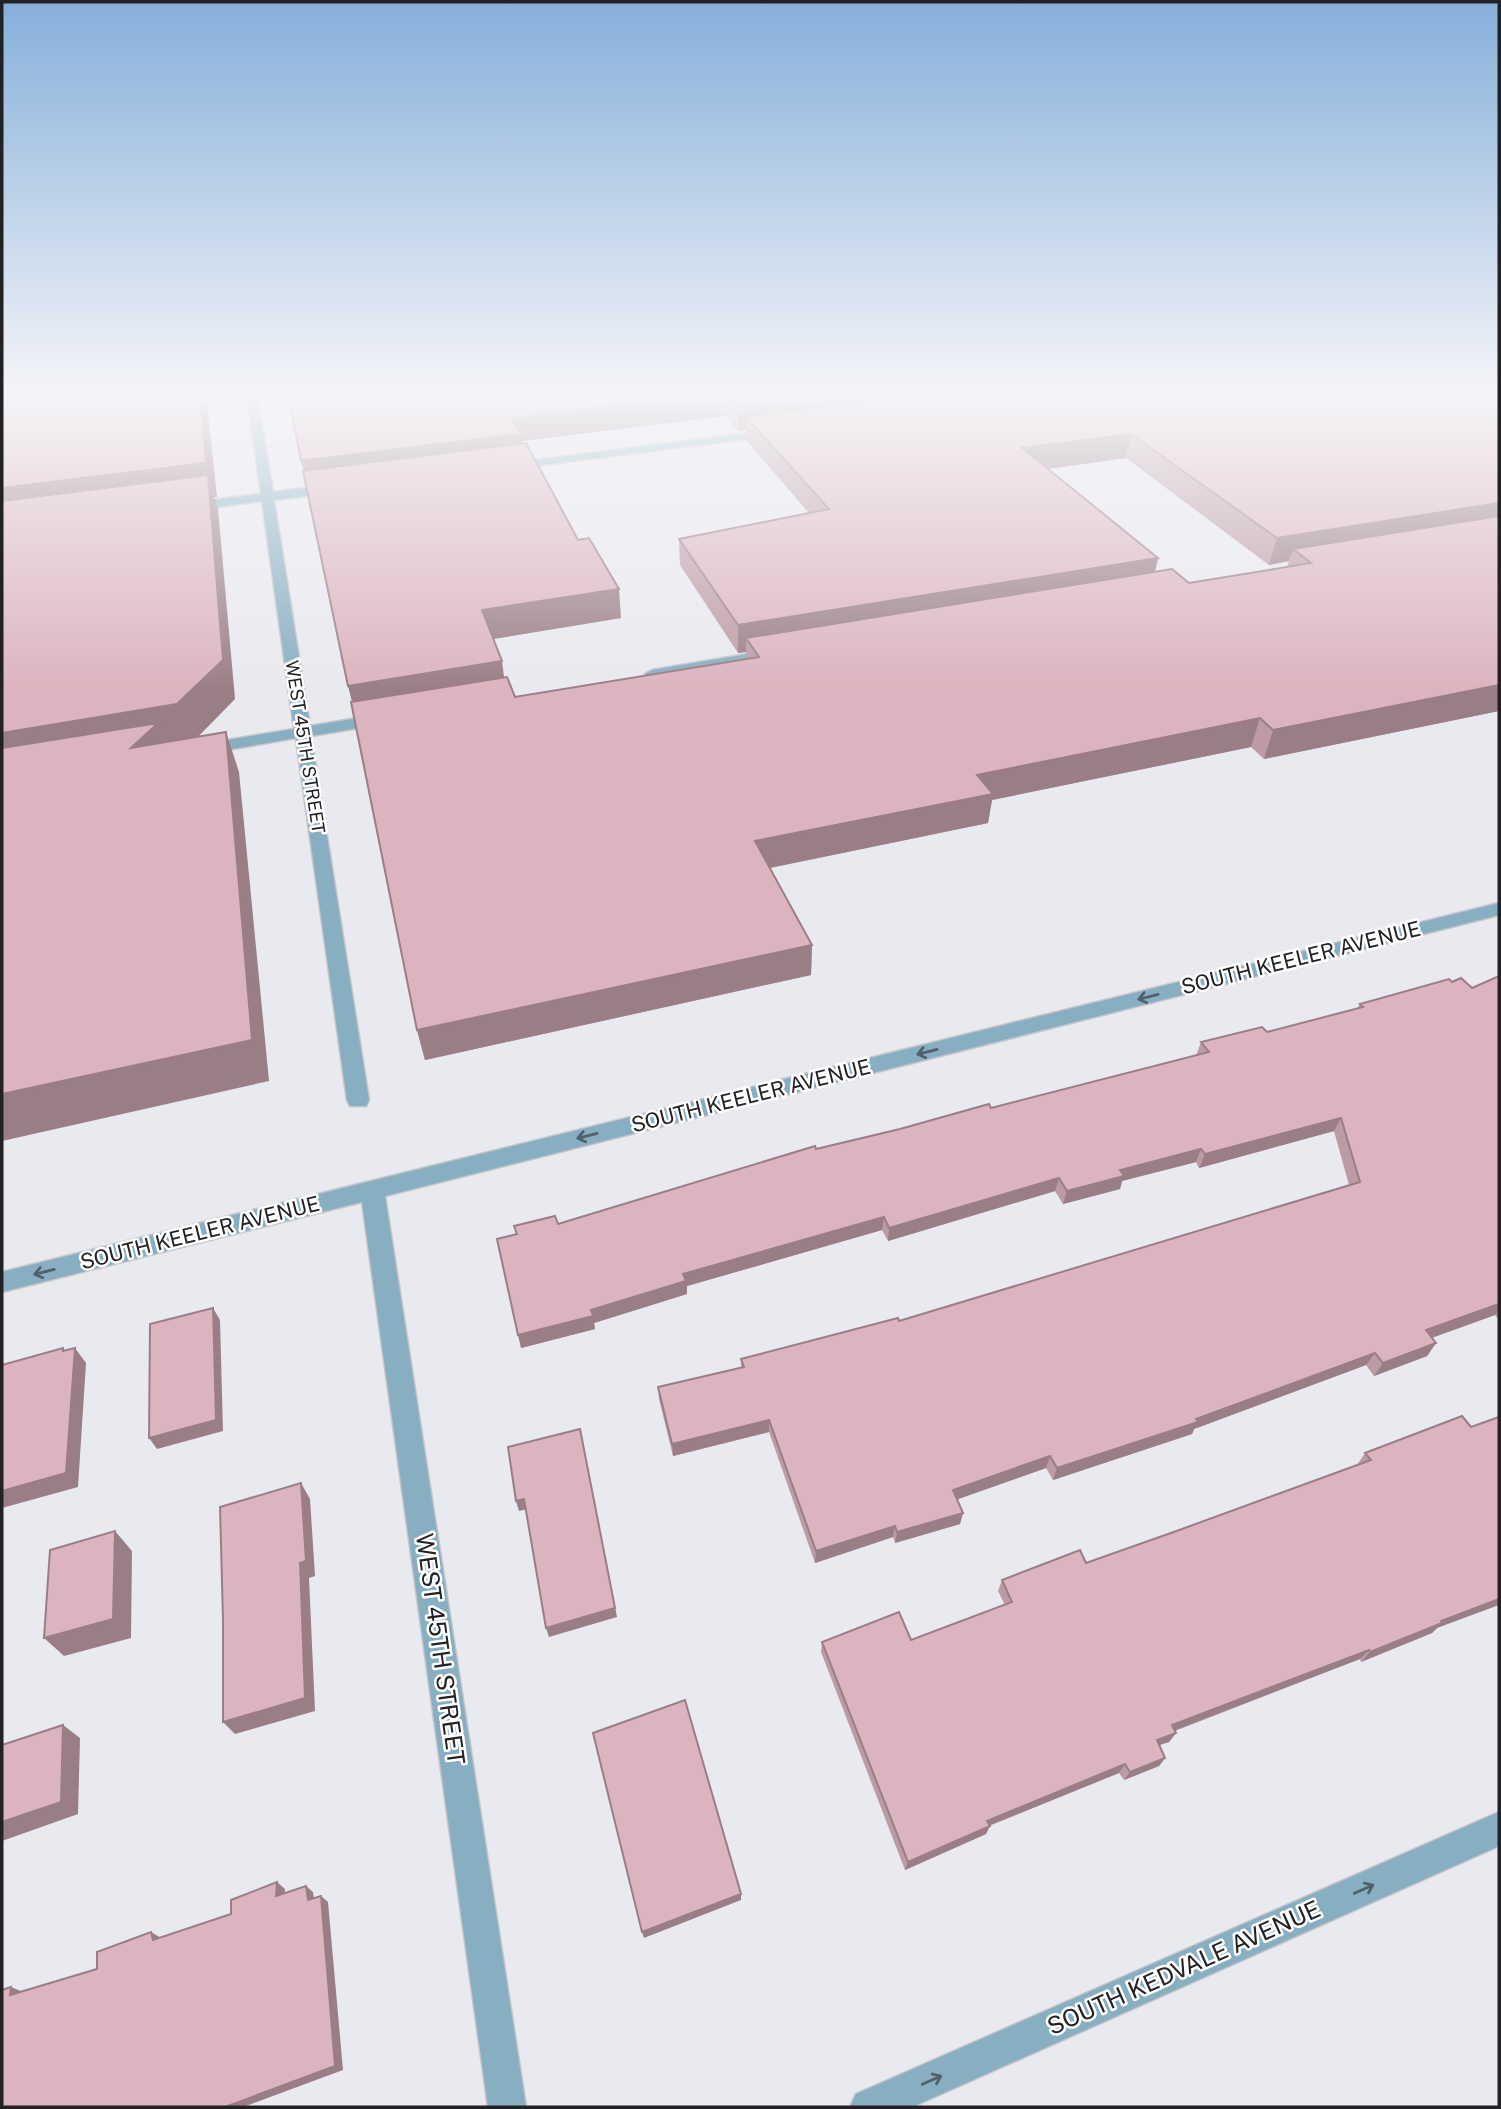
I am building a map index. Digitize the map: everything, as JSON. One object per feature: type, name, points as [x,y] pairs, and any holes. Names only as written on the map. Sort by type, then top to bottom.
[{"type":"street","name":"WEST 45TH STREET","points":[[267,492],[358,1100]]},
{"type":"street","points":[[174,509],[305,492]]},
{"type":"street","points":[[633,678],[784,652]]},
{"type":"street","points":[[194,751],[399,716]]},
{"type":"street","name":"SOUTH KEELER AVENUE","points":[[2,1282],[1499,909]]},
{"type":"street","name":"WEST 45TH STREET","points":[[372,1190],[507,2107]]},
{"type":"street","name":"SOUTH KEDVALE AVENUE","points":[[869,2107],[1499,1829]]},
{"type":"building","points":[[70,492],[209,492],[223,660],[177,704],[2,733],[2,501]]},
{"type":"building","points":[[307,492],[552,492],[578,540],[589,538],[619,589],[482,610],[502,661],[348,686]]},
{"type":"building","points":[[814,492],[1077,492],[1158,558],[738,625],[679,539],[829,509]]},
{"type":"building","points":[[1213,492],[1499,492],[1499,503],[1277,538]]},
{"type":"building","points":[[1499,516],[1499,685],[1273,730],[1260,718],[977,775],[993,794],[755,841],[812,945],[417,1030],[351,702],[507,677],[515,697],[759,657],[746,638],[1172,569],[1189,583],[1311,563],[1293,549]]},
{"type":"building","points":[[158,723],[131,748],[226,732],[252,1040],[2,1094],[2,748]]},
{"type":"building","points":[[1499,976],[1499,1304],[1426,1330],[1436,1343],[1383,1363],[1375,1353],[1196,1419],[1198,1422],[1057,1468],[1050,1456],[953,1490],[963,1513],[897,1532],[895,1526],[816,1551],[769,1420],[672,1444],[658,1387],[744,1367],[741,1359],[898,1318],[899,1321],[1360,1182],[1341,1118],[1205,1154],[1201,1149],[1120,1170],[1124,1176],[1067,1191],[1059,1178],[889,1228],[884,1217],[683,1274],[686,1281],[591,1310],[593,1316],[518,1335],[497,1239],[517,1234],[514,1226],[555,1216],[558,1224],[815,1146],[816,1149],[900,1129],[989,1104],[991,1108],[1209,1052],[1201,1042],[1262,1027],[1267,1032],[1363,1007],[1360,1004],[1449,979],[1452,982],[1461,978],[1472,988]]},
{"type":"building","points":[[213,1308],[216,1420],[149,1438],[150,1324]]},
{"type":"building","points":[[63,1348],[63,1351],[75,1348],[66,1473],[2,1491],[2,1365]]},
{"type":"building","points":[[1462,1416],[1471,1427],[1499,1417],[1499,1599],[1370,1652],[1369,1650],[1172,1725],[1176,1733],[1157,1740],[1165,1758],[1130,1772],[1125,1764],[987,1821],[990,1826],[908,1862],[822,1642],[899,1612],[911,1640],[1012,1602],[1002,1580],[1080,1550],[1086,1563],[1171,1533],[1371,1460],[1365,1453]]},
{"type":"building","points":[[580,1429],[615,1608],[546,1628],[524,1499],[516,1501],[508,1447]]},
{"type":"building","points":[[301,1483],[306,1561],[300,1563],[305,1698],[223,1722],[220,1507]]},
{"type":"building","points":[[115,1531],[113,1619],[44,1638],[50,1550]]},
{"type":"building","points":[[685,1700],[741,1894],[642,1932],[593,1733]]},
{"type":"building","points":[[63,1725],[61,1802],[2,1822],[2,1745]]},
{"type":"building","points":[[277,1882],[276,1896],[306,1886],[308,1900],[321,1896],[335,2066],[225,2107],[2,2107],[2,1990],[11,1987],[10,1995],[97,1969],[97,1952],[151,1932],[153,1940],[231,1914],[231,1900]]}]
